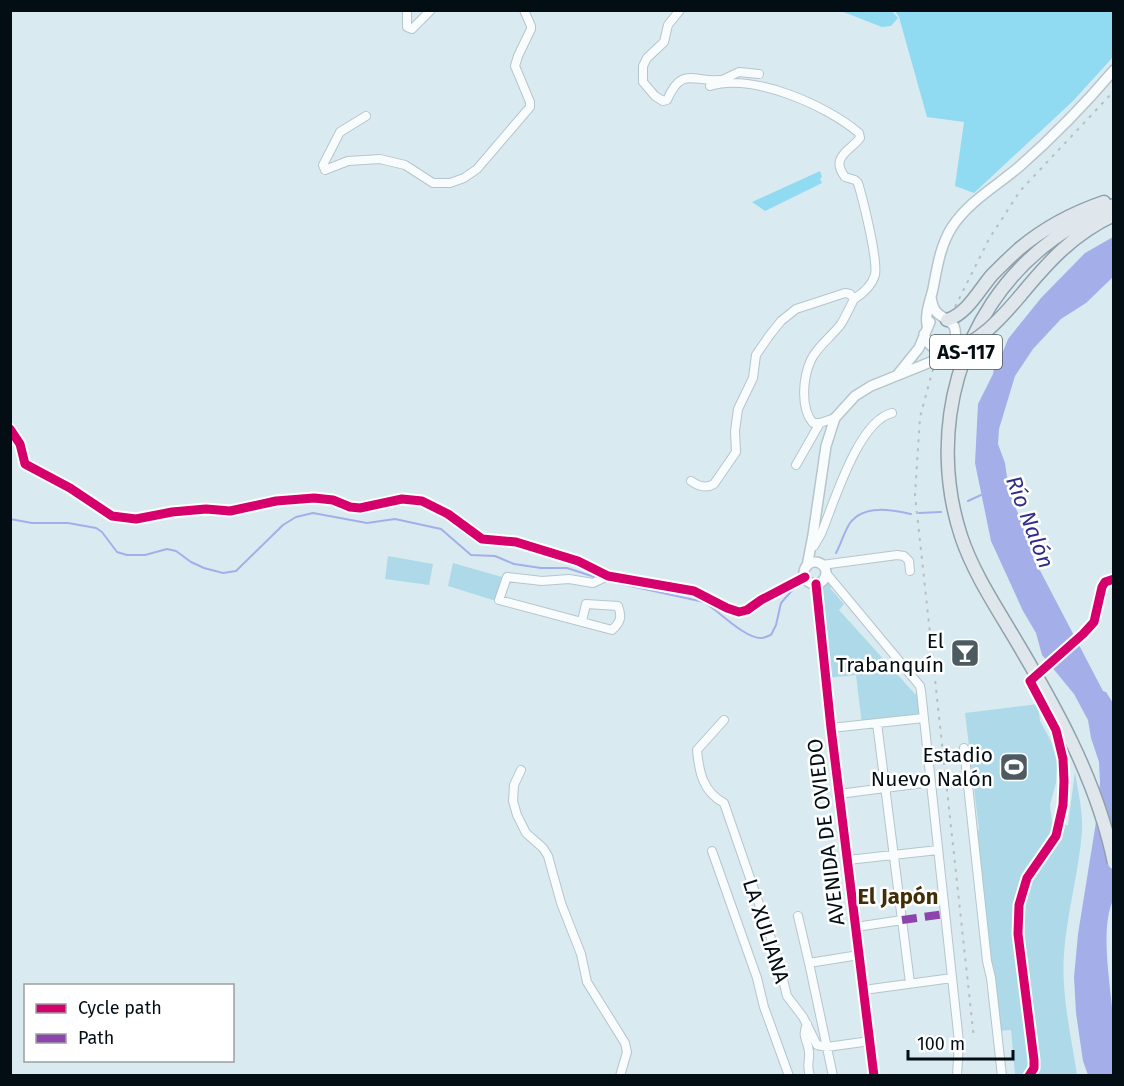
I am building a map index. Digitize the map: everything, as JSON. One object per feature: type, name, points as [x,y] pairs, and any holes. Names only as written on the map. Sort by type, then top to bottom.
[{"type":"main road","name":"AS-117","points":[[945,319],[962,312],[993,274],[1042,232],[1076,212],[1113,199]]},
{"type":"main road","name":"AS-117","points":[[1113,205],[1064,231],[1045,245],[1019,269],[991,304],[965,354],[956,382],[947,434],[947,463],[954,510],[970,560],[1043,685],[1080,761],[1109,839],[1113,863]]},
{"type":"main road","name":"AS-117","points":[[950,350],[965,346],[991,329],[1058,252],[1113,215]]},
{"type":"street","points":[[407,10],[407,27],[412,29],[431,10]]},
{"type":"street","points":[[366,116],[340,132],[323,165],[325,170],[348,160],[380,159],[405,165],[437,184],[450,183],[471,174],[485,161],[530,107],[515,66],[531,26],[524,10]]},
{"type":"street","points":[[680,10],[668,25],[663,45],[645,61],[642,70],[643,82],[656,96],[666,101],[674,86],[686,78],[745,82],[792,95],[829,114],[859,133],[861,138],[841,156],[839,165],[845,177],[855,180],[860,189],[875,270],[870,284],[854,299],[842,322],[812,358],[805,390],[807,416],[813,423],[835,418]]},
{"type":"street","points":[[950,350],[935,349],[929,345],[926,330],[927,314],[940,257],[952,227],[976,200],[1020,166],[1094,93],[1113,70]]},
{"type":"street","points":[[710,86],[741,72],[759,74]]},
{"type":"street","points":[[691,481],[710,487],[736,452],[735,431],[738,409],[753,378],[756,355],[781,321],[796,309],[828,298],[845,293],[850,294],[854,299]]},
{"type":"street","points":[[931,297],[933,308],[956,330],[950,350],[871,386],[855,396],[835,418],[826,446],[813,535],[818,572],[834,584],[920,686],[959,1042],[957,1076]]},
{"type":"street","points":[[897,375],[919,348],[926,330],[936,319],[945,319]]},
{"type":"street","points":[[814,546],[864,434],[878,419],[892,412]]},
{"type":"street","points":[[796,465],[820,423]]},
{"type":"street","points":[[10,429],[20,444],[24,464],[70,488],[112,516],[136,519],[206,509],[230,511],[276,501],[314,498],[333,500],[350,507],[360,508],[402,499],[422,501],[448,514],[482,539],[516,542],[578,561],[607,576],[694,591],[739,612],[747,610],[761,600],[818,572],[897,555],[904,556],[909,561],[910,571]]},
{"type":"street","points":[[813,535],[818,572]]},
{"type":"street","name":"AVENIDA DE OVIEDO","points":[[818,572],[831,728],[874,1076]]},
{"type":"street","points":[[582,621],[586,604],[618,606],[621,614],[619,624],[612,630],[499,600],[507,577],[542,581],[568,579],[593,583],[607,576]]},
{"type":"street","points":[[1029,1076],[1034,1068],[1034,1060],[1018,934],[1019,905],[1027,878],[1056,836],[1063,805],[1064,781],[1063,759],[1056,730],[1030,681],[1094,622],[1102,587],[1112,579]]},
{"type":"street","points":[[831,728],[924,718]]},
{"type":"street","name":"LA XULIANA","points":[[724,720],[697,750],[699,770],[706,789],[724,803],[778,959],[787,996],[807,1024],[817,1045],[826,1047]]},
{"type":"street","points":[[877,723],[910,983]]},
{"type":"street","points":[[964,748],[1002,1076]]},
{"type":"street","points":[[520,770],[514,785],[513,801],[517,815],[526,833],[543,848],[548,856],[561,903],[581,954],[587,982],[625,1043],[627,1052],[620,1076]]},
{"type":"street","points":[[839,794],[931,782]]},
{"type":"street","points":[[848,860],[938,850]]},
{"type":"street","name":"LA XULIANA","points":[[712,851],[789,1076]]},
{"type":"street","points":[[798,916],[833,1076]]},
{"type":"street","points":[[856,927],[902,920]]},
{"type":"street","points":[[809,963],[859,955]]},
{"type":"street","points":[[864,990],[952,978]]},
{"type":"street","points":[[807,1024],[803,1034],[809,1053],[806,1065],[810,1076]]},
{"type":"street","points":[[826,1047],[870,1041]]},
{"type":"shaded area","points":[[841,11],[892,11],[898,18],[891,26],[882,27]]},
{"type":"shaded area","points":[[895,11],[1113,11],[1113,57],[1073,101],[974,193],[955,186],[964,122],[927,117],[899,17]]},
{"type":"shaded area","points":[[820,171],[822,183],[765,211],[752,202]]},
{"type":"shaded area","name":"Río Nalón","points":[[1113,237],[1113,277],[1086,303],[1061,319],[1033,349],[1015,376],[999,429],[998,444],[1005,463],[1009,491],[1031,546],[1033,557],[1103,691],[1113,703],[1114,898],[1107,925],[1107,941],[1114,1026],[1113,1075],[1088,1075],[1083,1061],[1076,1013],[1074,977],[1078,934],[1096,822],[1100,783],[1099,762],[1088,720],[1074,694],[1042,655],[1036,633],[1023,611],[991,541],[975,463],[978,404],[993,374],[996,353],[1002,354],[1008,339],[1041,298],[1085,253]]},
{"type":"shaded area","points":[[388,556],[433,564],[429,585],[385,579]]},
{"type":"shaded area","points":[[453,563],[502,577],[496,601],[448,586]]},
{"type":"shaded area","points":[[823,581],[834,584],[830,588],[844,604],[839,610],[915,694],[921,691],[924,718],[862,725],[856,675],[827,678],[820,583]]},
{"type":"shaded area","points":[[1038,704],[1040,721],[1051,741],[1057,761],[1056,783],[1050,805],[1052,822],[1068,825],[1075,772],[1081,809],[1080,846],[1063,968],[1067,1014],[1077,1075],[1015,1075],[1011,1030],[998,1031],[973,832],[979,830],[965,713]]},
{"type":"waterway","points":[[968,501],[981,495]]},
{"type":"waterway","points":[[836,553],[850,523],[863,513],[879,510],[911,514]]},
{"type":"waterway","points":[[919,513],[941,512]]},
{"type":"waterway","points":[[10,519],[32,523],[68,523],[96,528],[102,532],[117,552],[127,555],[145,555],[167,549],[176,551],[204,568],[223,573],[236,571],[283,525],[296,517],[313,513],[367,523],[395,519],[441,529],[471,555],[495,556],[514,564],[541,568],[567,568],[598,578]]},
{"type":"waterway","points":[[603,580],[704,602],[739,629],[761,638],[771,635],[781,603],[794,588]]},
{"type":"railway","points":[[955,307],[989,239],[1020,191],[1114,91]]},
{"type":"railway","points":[[933,369],[920,417],[915,495],[974,1039]]},
{"type":"marked path","points":[[902,920],[945,914]]},
{"type":"cycle path","points":[[10,429],[20,444],[25,464],[70,488],[112,516],[136,519],[172,512],[206,509],[230,511],[276,501],[314,498],[333,500],[350,507],[360,508],[402,499],[422,501],[448,514],[482,539],[516,542],[578,561],[608,576],[694,591],[739,612],[747,610],[805,577]]},
{"type":"cycle path","points":[[1029,1076],[1034,1068],[1034,1060],[1018,934],[1019,905],[1027,878],[1056,836],[1063,805],[1064,781],[1063,759],[1056,730],[1030,681],[1094,622],[1102,587],[1105,582],[1114,579]]},
{"type":"cycle path","points":[[816,584],[831,728],[874,1076]]},
{"type":"place","name":"El Trabanquín","points":[[965,653]]},
{"type":"place","name":"Estadio Nuevo Nalón","points":[[1014,767]]},
{"type":"district","name":"El Japón","points":[[898,896]]}]
